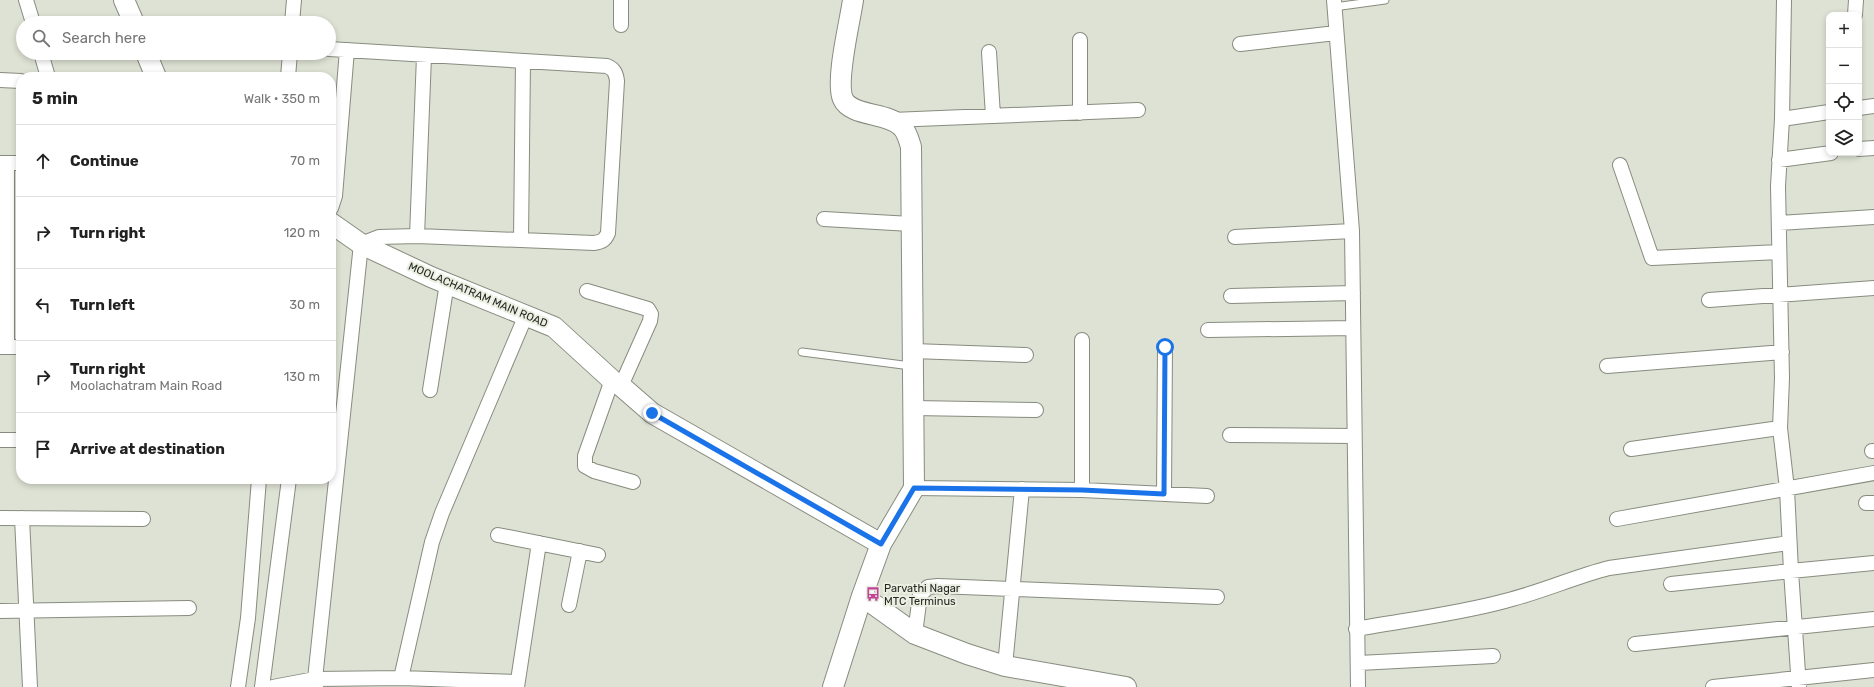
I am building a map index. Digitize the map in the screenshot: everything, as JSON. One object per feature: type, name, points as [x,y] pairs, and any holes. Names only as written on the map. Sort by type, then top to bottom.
[{"type":"street","points":[[26,0],[30,16]]},
{"type":"street","points":[[124,0],[131,16]]},
{"type":"street","points":[[293,16],[294,0]]},
{"type":"street","points":[[621,0],[621,25]]},
{"type":"street","points":[[833,687],[862,596],[881,544],[914,488],[911,147],[907,134],[902,126],[892,120],[850,107],[844,100],[840,80],[853,0]]},
{"type":"street","points":[[1784,0],[1782,119],[1779,160],[1779,252],[1782,352],[1780,428],[1787,489],[1789,543],[1799,682]]},
{"type":"street","points":[[1855,12],[1856,0]]},
{"type":"street","points":[[1334,4],[1352,231],[1356,629],[1359,663],[1358,687]]},
{"type":"street","points":[[1240,44],[1336,33]]},
{"type":"street","points":[[1080,40],[1080,113]]},
{"type":"street","points":[[336,49],[424,56],[607,66],[613,69],[616,73],[617,81],[608,233],[602,242],[594,243],[417,236],[379,237],[361,244],[336,483]]},
{"type":"street","points":[[336,177],[347,50]]},
{"type":"street","points":[[989,52],[993,116]]},
{"type":"street","points":[[417,236],[424,56]]},
{"type":"street","points":[[43,60],[47,72]]},
{"type":"street","points":[[149,60],[154,72]]},
{"type":"street","points":[[288,72],[289,60]]},
{"type":"street","points":[[521,239],[523,61]]},
{"type":"street","points":[[0,80],[16,81]]},
{"type":"street","points":[[1862,108],[1874,106]]},
{"type":"street","points":[[892,120],[1138,110]]},
{"type":"street","points":[[1782,119],[1826,112]]},
{"type":"street","points":[[1862,150],[1874,148]]},
{"type":"street","points":[[1779,160],[1826,154]]},
{"type":"street","points":[[9,163],[3,248],[9,347]]},
{"type":"street","points":[[1620,165],[1652,258],[1779,252]]},
{"type":"street","points":[[1779,223],[1874,217]]},
{"type":"street","points":[[824,219],[912,224]]},
{"type":"street","name":"MOOLACHATRAM MAIN ROAD","points":[[336,226],[361,244],[447,283],[554,327],[652,413],[881,544]]},
{"type":"street","points":[[1235,237],[1352,231]]},
{"type":"street","points":[[430,390],[447,283]]},
{"type":"street","points":[[1709,300],[1874,288]]},
{"type":"street","points":[[587,291],[648,309],[651,314],[650,321],[617,383],[584,456],[585,466],[594,471],[633,482]]},
{"type":"street","points":[[1230,296],[1353,293]]},
{"type":"street","points":[[401,678],[432,542],[442,513],[526,316]]},
{"type":"street","points":[[1208,330],[1353,328]]},
{"type":"street","points":[[1082,340],[1082,490]]},
{"type":"street","points":[[1164,494],[1165,347]]},
{"type":"street","points":[[1607,366],[1782,352]]},
{"type":"street","points":[[913,359],[1026,356]]},
{"type":"street","points":[[913,408],[1036,410]]},
{"type":"street","points":[[1631,449],[1780,428]]},
{"type":"street","points":[[1230,435],[1354,436]]},
{"type":"street","points":[[0,440],[16,440]]},
{"type":"street","points":[[1617,519],[1874,473]]},
{"type":"street","points":[[238,687],[248,618],[259,484]]},
{"type":"street","points":[[262,687],[288,484]]},
{"type":"street","points":[[315,683],[336,484]]},
{"type":"street","points":[[914,488],[1082,490],[1207,496]]},
{"type":"street","points":[[1005,666],[1022,489]]},
{"type":"street","points":[[0,518],[143,519]]},
{"type":"street","points":[[22,518],[30,687]]},
{"type":"street","points":[[498,535],[598,555]]},
{"type":"street","points":[[273,687],[401,678],[517,684],[539,543]]},
{"type":"street","points":[[1356,629],[1488,605],[1609,568],[1789,543]]},
{"type":"street","points":[[569,605],[580,552]]},
{"type":"street","points":[[1671,584],[1874,563]]},
{"type":"street","points":[[916,634],[920,596],[928,587],[938,586],[1217,597]]},
{"type":"street","points":[[862,596],[916,634],[967,654],[1005,666],[1070,683],[1126,687]]},
{"type":"street","points":[[0,611],[189,608]]},
{"type":"street","points":[[1635,644],[1795,626],[1874,619]]},
{"type":"street","points":[[1359,663],[1493,656]]},
{"type":"street","points":[[1713,687],[1799,682],[1874,670]]},
{"type":"lane","points":[[1334,4],[1385,0]]},
{"type":"lane","points":[[802,352],[913,359]]},
{"type":"place","name":"Parvathi Nagar MTC Terminus","points":[[873,594]]},
{"type":"route","points":[[652,413],[881,544],[914,488],[1082,490],[1164,494],[1166,432],[1165,347]]}]
